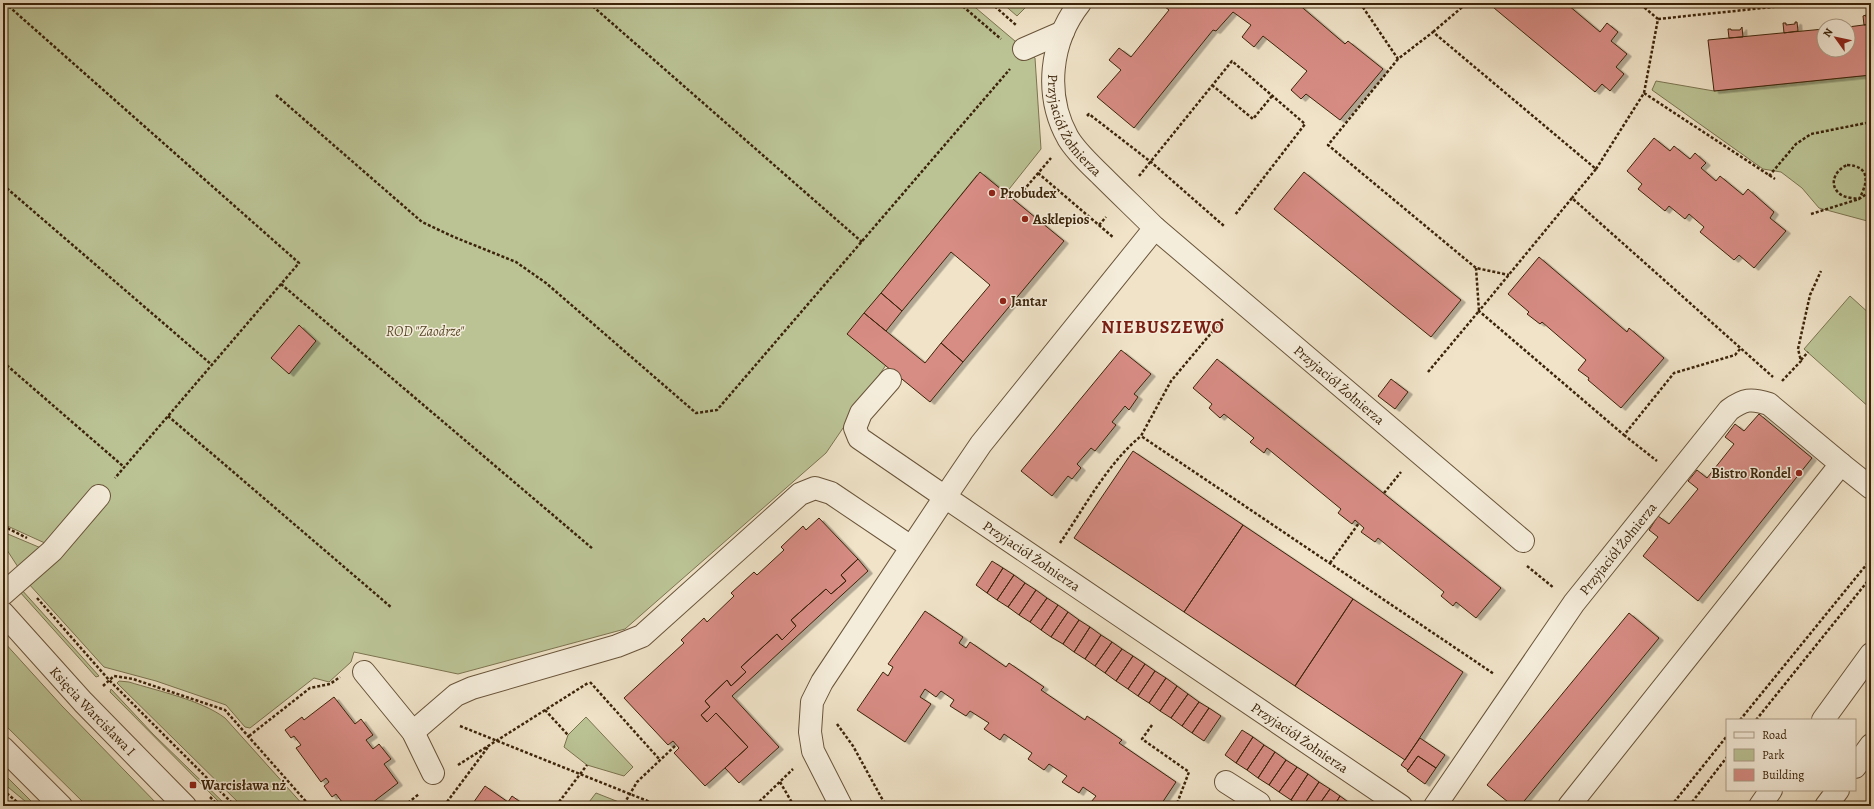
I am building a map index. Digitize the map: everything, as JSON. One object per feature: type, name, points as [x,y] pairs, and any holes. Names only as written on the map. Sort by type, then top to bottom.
[{"type":"street","name":"Przyjaciół Żołnierza","points":[[1080,3],[1063,32],[1055,55],[1052,84],[1058,110],[1068,138],[1085,159],[1155,228],[1522,541]]},
{"type":"street","points":[[1020,52],[1063,32]]},
{"type":"street","points":[[841,806],[813,751],[810,732],[812,702],[822,682],[981,444],[1155,228]]},
{"type":"street","name":"Przyjaciół Żołnierza","points":[[890,380],[861,413],[855,428],[859,438],[1401,806]]},
{"type":"street","name":"Przyjaciół Żołnierza","points":[[1435,806],[1574,603],[1729,410],[1741,401],[1756,399],[1769,404],[1871,488]]},
{"type":"street","points":[[1569,806],[1841,464]]},
{"type":"street","points":[[413,732],[456,696],[472,688],[617,646],[642,636],[800,494],[814,488],[831,493],[911,548]]},
{"type":"street","points":[[3,594],[52,551],[99,496]]},
{"type":"street","name":"Księcia Warcisława I","points":[[3,613],[83,702],[185,806]]},
{"type":"street","points":[[1824,719],[1871,654]]},
{"type":"street","points":[[364,672],[413,732],[433,773]]},
{"type":"street","points":[[1856,766],[1871,745]]},
{"type":"street","points":[[3,748],[61,806]]},
{"type":"street","points":[[1226,782],[1259,803],[1257,806]]},
{"type":"street","points":[[1760,806],[1770,791]]},
{"type":"street","points":[[1826,806],[1837,791]]},
{"type":"path","points":[[5,3],[300,263],[99,496]]},
{"type":"path","points":[[589,3],[862,242]]},
{"type":"path","points":[[276,95],[422,222],[454,237],[485,248],[516,262],[540,279],[696,413],[717,410],[1014,64],[1020,52],[1012,48],[959,3]]},
{"type":"path","points":[[1360,3],[1398,59]]},
{"type":"path","points":[[1467,3],[1398,59],[1328,145],[1476,268],[1509,275]]},
{"type":"path","points":[[1639,3],[1658,19],[1811,3]]},
{"type":"path","points":[[1428,372],[1596,169],[1644,93],[1658,19]]},
{"type":"path","points":[[1433,32],[1596,169]]},
{"type":"path","points":[[1099,225],[1232,62],[1305,124],[1235,215]]},
{"type":"path","points":[[1212,86],[1253,119],[1272,96]]},
{"type":"path","points":[[1644,93],[1769,176],[1776,179]]},
{"type":"path","points":[[1769,176],[1796,144],[1811,134],[1871,122]]},
{"type":"path","points":[[1847,165],[1854,165],[1862,169],[1866,176],[1866,184],[1859,199],[1842,196],[1836,190],[1834,183],[1835,175],[1839,168],[1847,165]]},
{"type":"path","points":[[1038,173],[1134,255]]},
{"type":"path","points":[[3,185],[212,365]]},
{"type":"path","points":[[1811,214],[1859,199],[1871,191]]},
{"type":"path","points":[[1572,198],[1773,377]]},
{"type":"path","points":[[1476,268],[1480,311],[1624,435],[1661,464]]},
{"type":"path","points":[[1801,360],[1798,349],[1810,295],[1821,271]]},
{"type":"path","points":[[281,284],[592,549]]},
{"type":"path","points":[[1065,536],[1086,504],[1127,448],[1141,436],[1171,381],[1238,299]]},
{"type":"path","points":[[1624,435],[1674,373],[1735,355],[1740,349]]},
{"type":"path","points":[[1780,383],[1808,352]]},
{"type":"path","points":[[3,362],[124,467]]},
{"type":"path","points":[[168,416],[392,608]]},
{"type":"path","points":[[1141,436],[1516,688]]},
{"type":"path","points":[[1330,563],[1359,523]]},
{"type":"path","points":[[1741,719],[1871,559]]},
{"type":"path","points":[[1522,562],[1574,603]]},
{"type":"path","points":[[1757,719],[1871,577]]},
{"type":"path","points":[[20,578],[109,680],[235,806]]},
{"type":"path","points":[[249,736],[310,688],[330,684],[352,668],[364,672]]},
{"type":"path","points":[[102,688],[114,676],[133,679],[225,710],[310,806]]},
{"type":"path","points":[[457,765],[596,678]]},
{"type":"path","points":[[590,682],[660,760]]},
{"type":"path","points":[[545,710],[568,734]]},
{"type":"path","points":[[835,719],[845,738],[853,746],[886,806]]},
{"type":"path","points":[[1152,725],[1142,739],[1189,772],[1176,806]]},
{"type":"path","points":[[472,732],[660,806]]},
{"type":"path","points":[[1671,806],[1726,737]]},
{"type":"path","points":[[624,804],[637,782],[676,744]]},
{"type":"path","points":[[444,806],[489,745]]},
{"type":"path","points":[[757,806],[760,801],[813,751]]},
{"type":"path","points":[[1689,806],[1726,758]]},
{"type":"path","points":[[556,806],[588,765]]},
{"type":"path","points":[[780,782],[794,806]]},
{"type":"path","points":[[3,790],[22,806]]},
{"type":"green space","name":"ROD \"Zaodrze\"","points":[[3,3],[970,3],[1035,58],[1041,149],[1006,193],[977,175],[848,334],[886,365],[826,453],[625,629],[458,674],[354,652],[351,662],[329,682],[314,678],[250,728],[245,727],[226,705],[156,681],[104,667],[28,583],[47,544],[3,524]]},
{"type":"green space","points":[[1002,3],[1030,3],[1017,16]]},
{"type":"green space","points":[[1871,75],[1871,222],[1819,208],[1802,188],[1781,172],[1763,169],[1652,90],[1656,81],[1714,91]]},
{"type":"green space","points":[[1850,296],[1871,315],[1871,409],[1804,349]]},
{"type":"green space","points":[[3,532],[41,548],[18,567],[3,544]]},
{"type":"green space","points":[[21,589],[99,676],[96,677],[19,591]]},
{"type":"green space","points":[[3,641],[62,706],[159,806],[87,806],[3,723]]},
{"type":"green space","points":[[119,681],[129,682],[192,701],[225,718],[304,806],[242,806],[117,683]]},
{"type":"green space","points":[[111,689],[153,734],[227,806],[223,806],[110,692]]},
{"type":"green space","points":[[586,717],[633,767],[624,776],[587,765],[564,747],[568,735]]},
{"type":"green space","points":[[3,773],[36,806],[31,806],[3,783]]},
{"type":"green space","points":[[596,793],[629,806],[586,806]]},
{"type":"building","points":[[1160,3],[1297,3],[1345,44],[1348,41],[1383,69],[1340,120],[1306,94],[1301,99],[1291,90],[1307,71],[1263,36],[1254,47],[1242,37],[1251,25],[1233,12],[1216,31],[1213,30],[1134,128],[1097,97],[1121,70],[1109,60],[1119,48],[1131,57],[1169,10]]},
{"type":"building","points":[[1488,3],[1570,3],[1568,5],[1600,32],[1607,23],[1618,32],[1611,41],[1627,54],[1616,67],[1624,74],[1610,91],[1602,84],[1595,92]]},
{"type":"building","points":[[1866,15],[1866,17],[1871,17],[1871,24],[1864,25],[1863,16]]},
{"type":"building","points":[[1795,22],[1797,22],[1798,31],[1784,33],[1783,23],[1786,23],[1786,25],[1795,24]]},
{"type":"building","points":[[1871,24],[1871,75],[1714,91],[1708,40],[1816,30],[1816,58],[1856,58],[1856,26]]},
{"type":"building","points":[[1742,27],[1743,37],[1729,38],[1728,29],[1740,30]]},
{"type":"building","points":[[1654,138],[1670,151],[1674,146],[1690,159],[1695,153],[1706,163],[1701,168],[1716,181],[1720,176],[1743,195],[1748,189],[1774,212],[1770,218],[1786,231],[1754,268],[1739,255],[1734,260],[1700,232],[1704,227],[1689,214],[1685,219],[1669,206],[1665,211],[1638,189],[1642,184],[1627,171]]},
{"type":"building","points":[[980,172],[1064,241],[963,362],[941,343],[990,285],[951,252],[902,311],[881,293]]},
{"type":"building","points":[[1304,172],[1461,300],[1431,337],[1274,209]]},
{"type":"building","points":[[1539,257],[1627,332],[1629,328],[1664,358],[1621,408],[1588,380],[1589,378],[1578,370],[1586,360],[1542,322],[1540,324],[1527,314],[1529,312],[1508,294]]},
{"type":"building","points":[[881,293],[902,311],[886,331],[864,313]]},
{"type":"building","points":[[864,313],[925,363],[941,343],[963,362],[930,402],[847,334]]},
{"type":"building","points":[[299,325],[316,341],[289,374],[271,358]]},
{"type":"building","points":[[1121,350],[1151,374],[1134,394],[1138,397],[1129,410],[1125,406],[1112,422],[1116,425],[1095,451],[1091,448],[1077,464],[1081,468],[1072,479],[1068,476],[1052,496],[1021,471]]},
{"type":"building","points":[[1217,359],[1501,588],[1476,618],[1456,602],[1453,606],[1441,596],[1444,592],[1378,538],[1375,542],[1361,532],[1364,528],[1355,520],[1352,524],[1338,513],[1341,509],[1267,448],[1264,453],[1250,442],[1254,438],[1224,414],[1220,418],[1209,408],[1212,404],[1193,388]]},
{"type":"building","points":[[1391,379],[1408,392],[1395,409],[1378,396]]},
{"type":"building","points":[[1759,414],[1812,458],[1698,601],[1643,556],[1658,537],[1649,530],[1658,516],[1669,524],[1698,489],[1688,481],[1697,470],[1707,478],[1734,444],[1725,437],[1735,424],[1744,431]]},
{"type":"building","points":[[1133,451],[1243,525],[1184,612],[1074,538]]},
{"type":"building","points":[[819,518],[858,559],[841,575],[846,581],[831,594],[826,589],[791,620],[796,626],[782,640],[777,634],[741,667],[746,672],[731,686],[727,680],[705,701],[710,707],[701,715],[707,722],[716,713],[748,747],[705,786],[674,753],[679,748],[673,741],[668,745],[624,698],[684,643],[681,640],[704,618],[707,622],[734,596],[731,593],[754,572],[757,575],[784,550],[781,547],[803,526],[806,530]]},
{"type":"building","points":[[1243,525],[1353,599],[1295,686],[1184,612]]},
{"type":"building","points":[[858,559],[868,571],[732,696],[779,747],[739,783],[725,768],[748,747],[716,713],[707,722],[701,715],[710,707],[705,701],[727,680],[731,686],[746,672],[741,667],[777,634],[782,640],[796,626],[791,620],[826,589],[831,594],[846,581],[841,575]]},
{"type":"building","points":[[992,561],[1003,568],[987,593],[976,585]]},
{"type":"building","points":[[1003,568],[1014,575],[997,600],[987,593]]},
{"type":"building","points":[[1014,575],[1025,583],[1008,607],[997,600]]},
{"type":"building","points":[[1025,583],[1036,590],[1019,615],[1008,607]]},
{"type":"building","points":[[1036,590],[1047,598],[1030,622],[1019,615]]},
{"type":"building","points":[[1047,598],[1058,605],[1041,630],[1030,622]]},
{"type":"building","points":[[1353,599],[1463,672],[1405,760],[1295,686]]},
{"type":"building","points":[[1058,605],[1068,612],[1051,637],[1041,630]]},
{"type":"building","points":[[925,611],[963,637],[959,643],[966,648],[970,642],[1006,667],[1009,663],[1044,687],[1041,690],[1085,720],[1087,716],[1122,740],[1119,743],[1176,782],[1160,806],[1097,806],[1091,802],[1096,796],[1083,787],[1079,793],[1062,782],[1067,776],[1049,764],[1044,770],[1028,759],[1032,753],[1004,734],[1000,740],[984,729],[989,723],[970,711],[966,716],[950,706],[954,700],[941,691],[936,697],[925,689],[920,697],[931,704],[905,742],[857,710],[883,672],[888,676],[893,667],[888,664]]},
{"type":"building","points":[[1068,612],[1079,620],[1063,644],[1051,637]]},
{"type":"building","points":[[1629,613],[1659,638],[1520,806],[1513,806],[1487,785]]},
{"type":"building","points":[[1079,620],[1090,627],[1074,652],[1063,644]]},
{"type":"building","points":[[1090,627],[1101,635],[1085,659],[1074,652]]},
{"type":"building","points":[[1101,635],[1112,642],[1095,666],[1085,659]]},
{"type":"building","points":[[1112,642],[1122,649],[1105,673],[1095,666]]},
{"type":"building","points":[[1122,649],[1133,656],[1116,681],[1105,673]]},
{"type":"building","points":[[1133,656],[1145,664],[1128,689],[1116,681]]},
{"type":"building","points":[[1145,664],[1155,671],[1138,696],[1128,689]]},
{"type":"building","points":[[1155,671],[1166,678],[1149,703],[1138,696]]},
{"type":"building","points":[[1166,678],[1177,686],[1160,711],[1149,703]]},
{"type":"building","points":[[1177,686],[1188,694],[1171,718],[1160,711]]},
{"type":"building","points":[[1188,694],[1199,702],[1182,726],[1171,718]]},
{"type":"building","points":[[334,697],[355,724],[361,719],[373,735],[366,740],[373,749],[379,744],[391,759],[384,764],[398,783],[368,806],[345,806],[336,794],[332,797],[324,786],[329,782],[326,778],[321,782],[296,748],[301,745],[294,736],[291,738],[285,730],[302,717],[304,720]]},
{"type":"building","points":[[1199,702],[1209,708],[1192,733],[1182,726]]},
{"type":"building","points":[[1209,708],[1221,716],[1204,741],[1192,733]]},
{"type":"building","points":[[1242,730],[1253,737],[1236,763],[1225,755]]},
{"type":"building","points":[[1253,737],[1264,745],[1247,770],[1236,763]]},
{"type":"building","points":[[1420,738],[1445,755],[1436,768],[1418,756],[1408,770],[1401,765]]},
{"type":"building","points":[[1264,745],[1275,752],[1258,778],[1247,770]]},
{"type":"building","points":[[1275,752],[1286,760],[1269,785],[1258,778]]},
{"type":"building","points":[[1418,756],[1436,768],[1425,784],[1407,771]]},
{"type":"building","points":[[1286,760],[1297,767],[1279,792],[1269,785]]},
{"type":"building","points":[[1297,767],[1308,774],[1291,800],[1279,792]]},
{"type":"building","points":[[1308,774],[1319,782],[1303,806],[1300,806],[1291,800]]},
{"type":"building","points":[[1319,782],[1330,789],[1318,806],[1303,806]]},
{"type":"building","points":[[485,786],[508,802],[512,796],[526,806],[471,806]]},
{"type":"building","points":[[1330,789],[1340,796],[1334,806],[1318,806]]},
{"type":"building","points":[[1340,796],[1351,804],[1350,806],[1334,806]]},
{"type":"place","name":"Probudex","points":[[992,193]]},
{"type":"place","name":"Asklepios","points":[[1025,219]]},
{"type":"place","name":"Jantar","points":[[1003,301]]},
{"type":"place","name":"Bistro Rondel","points":[[1799,473]]},
{"type":"place","name":"Warcisława nż","points":[[193,785]]},
{"type":"district","name":"NIEBUSZEWO","points":[[1163,327]]}]
